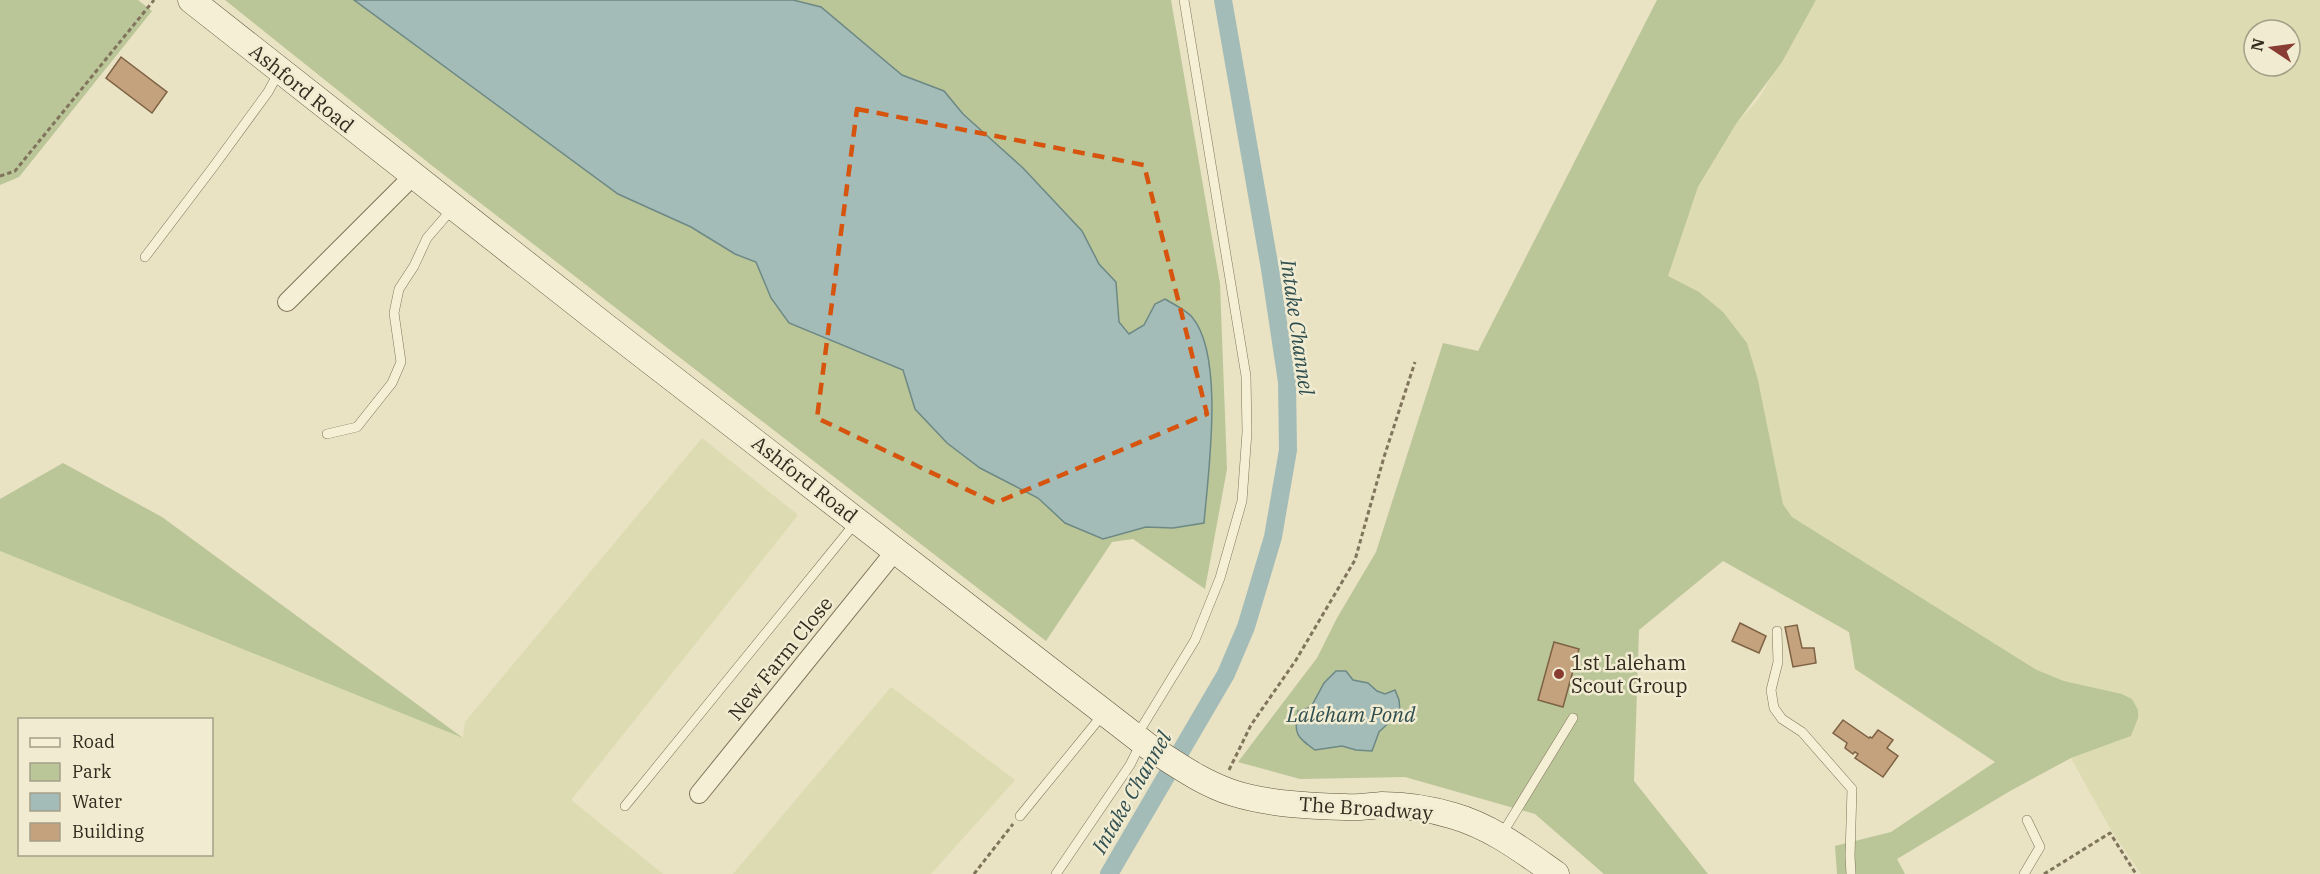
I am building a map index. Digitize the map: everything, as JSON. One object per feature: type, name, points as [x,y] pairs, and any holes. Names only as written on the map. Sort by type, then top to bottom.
[{"type":"main road","name":"Ashford Road","points":[[191,0],[413,176],[1104,713],[1142,742],[1210,783]]},
{"type":"main road","name":"The Broadway","points":[[1210,783],[1234,793],[1306,806],[1383,805],[1419,808],[1452,815],[1480,825],[1501,836],[1556,874]]},
{"type":"street","points":[[287,302],[316,281],[413,176]]},
{"type":"street","name":"New Farm Close","points":[[699,794],[896,550]]},
{"type":"lane","points":[[1056,874],[1130,765],[1195,640],[1220,578],[1242,501],[1247,432],[1246,376],[1184,0]]},
{"type":"lane","points":[[145,256],[268,92],[280,70]]},
{"type":"lane","points":[[327,434],[357,427],[392,383],[400,362],[394,313],[399,288],[414,266],[427,238],[454,207]]},
{"type":"lane","points":[[625,806],[857,520]]},
{"type":"lane","points":[[1777,631],[1778,662],[1772,690],[1774,708],[1782,719],[1802,732],[1852,789],[1851,874]]},
{"type":"lane","points":[[1020,816],[1104,713]]},
{"type":"lane","points":[[1501,836],[1573,718]]},
{"type":"lane","points":[[2024,874],[2040,847],[2027,820]]},
{"type":"path","points":[[0,176],[15,171],[154,0]]},
{"type":"path","points":[[1210,783],[1296,660],[1356,560],[1384,457],[1415,362]]},
{"type":"path","points":[[974,874],[1005,832],[1020,816]]},
{"type":"path","points":[[2044,874],[2110,833],[2136,874]]},
{"type":"highlighted area","points":[[857,109],[1144,165],[1207,414],[995,503],[817,418]]},
{"type":"shaded area","points":[[1816,0],[2320,0],[2320,874],[2141,874],[2111,830],[2071,758],[2131,736],[2138,718],[2138,711],[2132,699],[2122,694],[2064,681],[2037,670],[1792,517],[1783,504],[1758,380],[1667,276],[1698,188],[1736,124],[1758,100]]},
{"type":"shaded area","points":[[702,438],[798,515],[571,800],[663,874],[0,874],[0,551],[463,738],[465,722]]},
{"type":"shaded area","points":[[891,687],[1015,780],[931,874],[733,874]]},
{"type":"green space","points":[[0,0],[138,0],[152,11],[19,177],[0,185]]},
{"type":"green space","points":[[225,0],[354,0],[618,194],[692,228],[735,254],[756,262],[771,298],[903,370],[915,410],[980,468],[1038,498],[1065,523],[1103,539],[1146,527],[1173,528],[1204,523],[1211,446],[1211,386],[1208,358],[1202,335],[1192,317],[1165,299],[1155,304],[1144,325],[1130,334],[1119,322],[1116,282],[1099,264],[1082,231],[1023,168],[963,114],[944,91],[902,75],[821,7],[793,0],[1171,0],[1220,284],[1227,469],[1205,589],[1133,539],[1112,542],[1046,641],[430,164]]},
{"type":"green space","points":[[1657,0],[1816,0],[1782,62],[1736,124],[1698,187],[1668,276],[1699,292],[1723,312],[1747,343],[1758,380],[1783,504],[1792,517],[2037,670],[2064,681],[2122,694],[2132,699],[2138,710],[2138,718],[2131,736],[2071,758],[2010,791],[1897,859],[1905,874],[1837,874],[1835,846],[1891,832],[1995,762],[1855,669],[1849,632],[1723,561],[1639,630],[1634,781],[1708,874],[1604,874],[1535,814],[1405,777],[1300,779],[1238,762],[1317,658],[1337,618],[1376,552],[1443,343],[1478,351]],"holes":[[[1353,681],[1368,683],[1377,691],[1385,694],[1395,691],[1390,723],[1356,750],[1342,746],[1315,750],[1298,711],[1311,707]]]},
{"type":"green space","points":[[63,463],[162,517],[463,738],[0,551],[0,499]]},
{"type":"water","points":[[354,0],[793,0],[821,7],[902,75],[944,91],[963,114],[1023,168],[1082,231],[1099,264],[1116,282],[1119,322],[1129,334],[1144,325],[1155,304],[1165,299],[1192,317],[1202,335],[1211,386],[1211,447],[1204,523],[1173,528],[1146,527],[1103,539],[1065,523],[1038,498],[980,468],[947,443],[915,409],[903,370],[789,323],[771,298],[756,262],[735,254],[691,227],[618,194]]},
{"type":"water","name":"Laleham Pond","points":[[1336,671],[1346,671],[1353,680],[1368,683],[1377,691],[1385,694],[1395,690],[1400,712],[1379,732],[1372,751],[1342,746],[1315,750],[1300,738],[1296,730],[1298,711],[1311,707],[1324,683]]},
{"type":"building","points":[[121,57],[167,92],[152,113],[106,78]]},
{"type":"building","points":[[1740,623],[1766,636],[1759,653],[1732,641]]},
{"type":"building","points":[[1797,625],[1802,648],[1814,648],[1816,663],[1793,667],[1785,627]]},
{"type":"building","name":"1st Laleham Scout Group","points":[[1554,642],[1579,649],[1563,707],[1538,700]]},
{"type":"building","points":[[1843,720],[1869,738],[1872,738],[1878,730],[1893,740],[1887,748],[1898,756],[1883,777],[1855,758],[1858,754],[1855,752],[1853,754],[1845,748],[1847,743],[1833,733]]},
{"type":"waterway","name":"Intake Channel","points":[[1109,874],[1226,674],[1246,627],[1273,537],[1288,450],[1287,382],[1270,269],[1223,0]]},
{"type":"place","name":"1st Laleham Scout Group","points":[[1559,674]]}]
